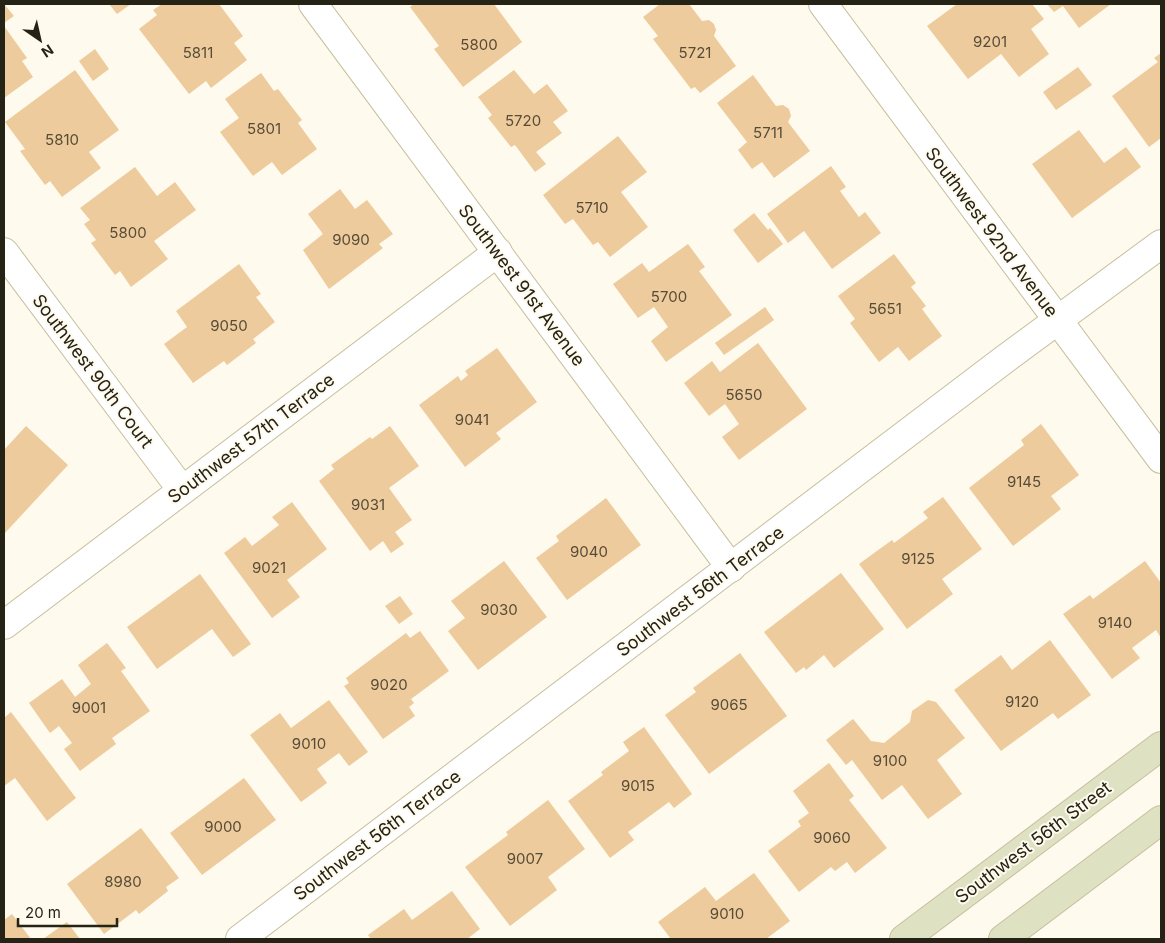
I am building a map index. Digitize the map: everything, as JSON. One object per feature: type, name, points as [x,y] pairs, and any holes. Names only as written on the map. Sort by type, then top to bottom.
[{"type":"main road","name":"Southwest 56th Street","points":[[904,939],[1161,746]]},
{"type":"main road","points":[[1010,937],[1161,820]]},
{"type":"street","name":"Southwest 91st Avenue","points":[[313,4],[731,568]]},
{"type":"street","name":"Southwest 92nd Avenue","points":[[824,4],[1161,460]]},
{"type":"street","name":"Southwest 56th Terrace","points":[[240,939],[1161,244]]},
{"type":"street","name":"Southwest 90th Court","points":[[4,252],[182,490]]},
{"type":"street","name":"Southwest 57th Terrace","points":[[4,625],[498,252]]},
{"type":"building","points":[[4,4],[14,16],[4,23]]},
{"type":"building","points":[[109,4],[131,4],[117,14]]},
{"type":"building","points":[[162,4],[219,4],[243,36],[234,43],[247,60],[211,88],[206,81],[189,94],[139,29],[157,15],[153,10]]},
{"type":"building","points":[[414,4],[494,4],[522,42],[463,87],[434,49],[439,46],[410,7]]},
{"type":"building","points":[[660,4],[689,4],[702,21],[709,20],[714,24],[716,30],[714,36],[736,66],[700,93],[695,87],[691,89],[653,39],[658,36],[643,17]]},
{"type":"building","points":[[957,4],[1032,4],[1044,19],[1031,29],[1049,54],[1019,77],[1001,54],[968,79],[927,26]]},
{"type":"building","points":[[1047,4],[1111,4],[1079,28],[1063,6],[1054,12]]},
{"type":"building","points":[[4,26],[27,58],[22,61],[33,77],[4,98]]},
{"type":"building","points":[[95,49],[109,69],[93,81],[79,61]]},
{"type":"building","points":[[1161,53],[1161,138],[1149,147],[1112,96],[1158,62],[1154,58]]},
{"type":"building","points":[[1078,67],[1092,85],[1056,110],[1043,92]]},
{"type":"building","points":[[75,70],[119,130],[89,152],[101,168],[62,197],[50,181],[45,185],[20,151],[25,149],[5,122]]},
{"type":"building","points":[[514,70],[534,94],[547,84],[568,111],[553,122],[562,133],[536,152],[546,164],[535,172],[515,145],[511,147],[488,118],[492,115],[478,97]]},
{"type":"building","points":[[261,73],[274,91],[278,89],[302,120],[298,123],[317,149],[282,175],[272,162],[253,176],[220,132],[239,118],[225,99]]},
{"type":"building","points":[[753,75],[776,106],[783,105],[789,109],[791,116],[788,122],[810,151],[774,178],[762,162],[752,169],[738,150],[747,142],[717,103]]},
{"type":"building","points":[[1079,130],[1104,163],[1126,147],[1141,167],[1072,218],[1032,164]]},
{"type":"building","points":[[618,136],[647,172],[621,192],[648,227],[610,257],[598,242],[593,245],[573,219],[565,224],[543,195]]},
{"type":"building","points":[[831,166],[846,187],[840,191],[859,217],[865,212],[881,233],[832,269],[804,231],[788,243],[767,214]]},
{"type":"building","points":[[135,167],[157,196],[175,182],[196,210],[154,241],[168,259],[131,287],[120,271],[115,275],[91,243],[96,240],[84,224],[90,220],[80,208]]},
{"type":"building","points":[[340,189],[355,209],[367,200],[393,234],[379,244],[383,248],[329,289],[303,250],[323,234],[308,214]]},
{"type":"building","points":[[754,213],[783,244],[758,263],[733,230]]},
{"type":"building","points":[[688,244],[705,267],[699,271],[732,315],[666,362],[651,341],[668,327],[654,307],[638,318],[613,284],[642,263],[649,272]]},
{"type":"building","points":[[894,254],[916,283],[911,287],[926,306],[922,309],[942,336],[909,361],[898,347],[879,362],[850,323],[855,319],[838,296]]},
{"type":"building","points":[[239,264],[261,294],[256,297],[275,322],[253,339],[256,343],[227,365],[224,361],[193,383],[164,344],[187,327],[176,311]]},
{"type":"building","points":[[765,307],[774,320],[724,355],[715,343]]},
{"type":"building","points":[[758,343],[807,409],[739,460],[722,437],[739,424],[725,404],[709,416],[684,383],[712,361],[720,372]]},
{"type":"building","points":[[497,348],[537,402],[496,433],[501,439],[465,467],[419,405],[458,376],[461,381],[468,375],[465,371]]},
{"type":"building","points":[[1041,424],[1079,475],[1051,496],[1061,509],[1013,546],[969,488],[1024,445],[1021,440]]},
{"type":"building","points":[[26,426],[68,465],[5,533],[4,450]]},
{"type":"building","points":[[390,426],[419,466],[389,488],[412,520],[395,532],[404,544],[391,553],[383,541],[370,551],[319,481],[334,469],[331,465],[370,437],[372,439]]},
{"type":"building","points":[[943,497],[982,549],[942,579],[953,594],[907,629],[859,564],[892,540],[894,543],[928,518],[923,512]]},
{"type":"building","points":[[606,498],[641,545],[567,600],[536,558],[559,541],[556,536]]},
{"type":"building","points":[[292,502],[327,549],[287,580],[300,597],[272,618],[224,553],[245,537],[252,546],[279,525],[272,517]]},
{"type":"building","points":[[504,561],[547,617],[478,670],[448,631],[465,618],[451,601]]},
{"type":"building","points":[[1145,561],[1161,583],[1161,638],[1156,630],[1132,648],[1140,658],[1112,679],[1063,614],[1090,595],[1093,599]]},
{"type":"building","points":[[841,573],[884,629],[834,668],[824,655],[806,670],[804,667],[796,673],[764,632]]},
{"type":"building","points":[[200,574],[251,644],[233,657],[212,629],[157,669],[127,627]]},
{"type":"building","points":[[400,596],[413,614],[399,624],[385,606]]},
{"type":"building","points":[[420,631],[449,671],[411,699],[414,703],[409,707],[415,716],[383,739],[344,686],[349,683],[346,678],[406,633],[410,638]]},
{"type":"building","points":[[1050,640],[1091,695],[1058,719],[1053,713],[1001,751],[954,690],[1001,655],[1012,670]]},
{"type":"building","points":[[107,643],[126,668],[121,671],[150,711],[112,738],[116,744],[80,771],[64,749],[72,743],[59,726],[50,733],[29,703],[62,679],[75,697],[91,684],[78,665]]},
{"type":"building","points":[[740,653],[787,716],[709,774],[665,715],[696,692],[693,688]]},
{"type":"building","points":[[329,700],[368,752],[349,766],[339,753],[317,769],[327,783],[301,802],[250,735],[280,713],[291,728]]},
{"type":"building","points":[[928,700],[936,702],[965,738],[937,760],[962,794],[928,819],[902,785],[882,800],[852,760],[846,765],[826,740],[853,719],[871,741],[884,743],[910,722],[912,711]]},
{"type":"building","points":[[11,712],[76,798],[47,821],[15,778],[4,786],[4,718]]},
{"type":"building","points":[[644,727],[692,794],[674,808],[669,802],[628,832],[634,840],[610,858],[568,801],[603,775],[601,772],[629,751],[623,742]]},
{"type":"building","points":[[829,763],[854,796],[849,800],[887,848],[855,873],[847,862],[835,871],[831,867],[799,892],[768,851],[801,826],[798,821],[809,813],[793,791]]},
{"type":"building","points":[[244,778],[276,820],[202,875],[170,833]]},
{"type":"building","points":[[548,800],[585,849],[548,877],[557,890],[510,926],[465,867],[508,835],[506,832]]},
{"type":"building","points":[[141,828],[179,878],[166,887],[168,891],[139,914],[136,910],[104,934],[67,884]]},
{"type":"building","points":[[754,873],[790,921],[766,939],[671,939],[658,922],[705,887],[716,901]]},
{"type":"building","points":[[452,891],[480,929],[467,939],[371,939],[368,935],[404,909],[412,920]]},
{"type":"building","points":[[12,914],[31,939],[4,939],[4,920]]},
{"type":"building","points":[[67,922],[80,939],[43,939]]}]
